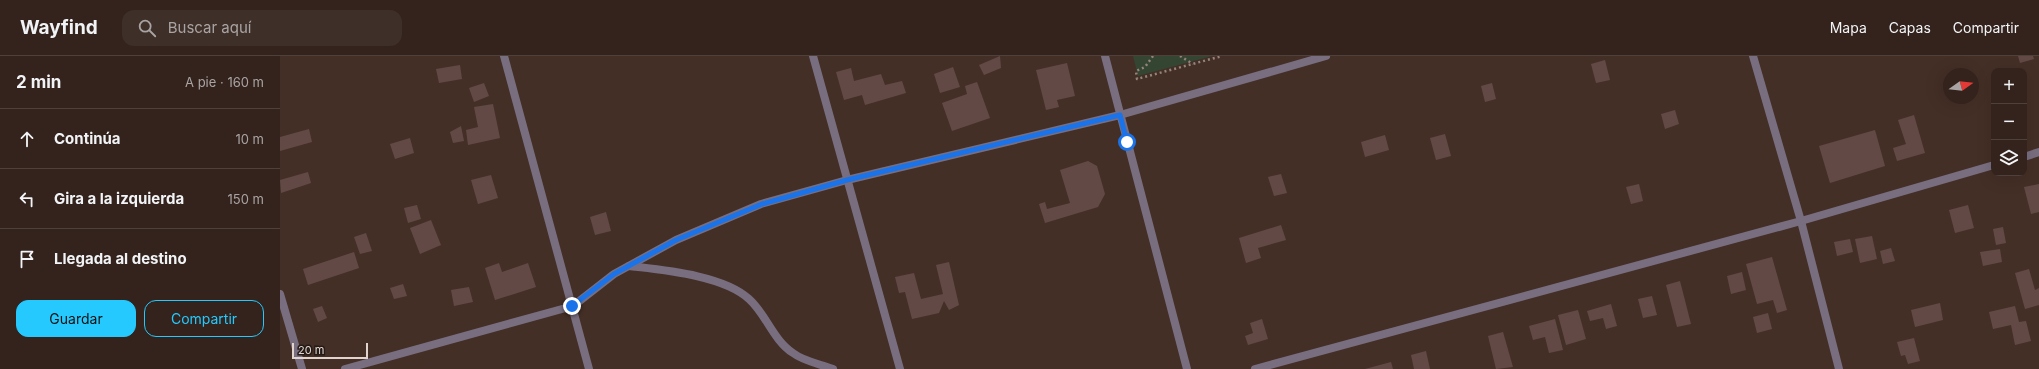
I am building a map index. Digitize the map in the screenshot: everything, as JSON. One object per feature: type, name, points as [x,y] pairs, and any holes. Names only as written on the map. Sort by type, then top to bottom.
[{"type":"street","points":[[504,56],[589,369]]},
{"type":"street","points":[[813,56],[900,369]]},
{"type":"street","points":[[1105,56],[1188,369]]},
{"type":"street","points":[[345,369],[572,306],[614,274],[676,240],[762,204],[847,180],[1120,115],[1326,56]]},
{"type":"street","points":[[1753,56],[1801,221],[1839,369]]},
{"type":"street","points":[[2027,156],[2039,152]]},
{"type":"street","points":[[1255,369],[1801,221],[1991,166]]},
{"type":"street","points":[[629,266],[677,271],[703,278],[732,289],[748,298],[772,331],[793,354],[833,369]]},
{"type":"street","points":[[280,297],[302,369]]},
{"type":"path","points":[[1152,56],[1145,67],[1136,71],[1137,79],[1222,56]]},
{"type":"path","points":[[1180,56],[1193,64]]},
{"type":"green space","points":[[1133,56],[1212,56],[1138,76]]},
{"type":"building","points":[[1000,56],[1001,68],[984,75],[979,65]]},
{"type":"building","points":[[2018,56],[2033,56],[2034,59],[2020,63]]},
{"type":"building","points":[[1605,60],[1610,80],[1596,83],[1591,64]]},
{"type":"building","points":[[1067,63],[1075,96],[1057,100],[1059,107],[1046,110],[1036,70]]},
{"type":"building","points":[[460,65],[462,79],[439,83],[436,69]]},
{"type":"building","points":[[953,67],[960,87],[940,93],[934,74]]},
{"type":"building","points":[[851,68],[854,81],[881,74],[885,85],[902,81],[906,93],[865,105],[862,95],[844,100],[836,72]]},
{"type":"building","points":[[977,82],[990,118],[952,131],[942,103],[967,94],[965,86]]},
{"type":"building","points":[[484,83],[489,96],[474,102],[469,88]]},
{"type":"building","points":[[1492,83],[1496,99],[1485,102],[1481,86]]},
{"type":"building","points":[[493,104],[500,138],[468,145],[466,130],[478,127],[474,107]]},
{"type":"building","points":[[1675,110],[1679,124],[1665,129],[1661,114]]},
{"type":"building","points":[[1914,115],[1925,153],[1897,161],[1893,148],[1906,144],[1898,120]]},
{"type":"building","points":[[461,126],[464,141],[453,143],[450,132]]},
{"type":"building","points":[[309,129],[312,142],[280,151],[280,137]]},
{"type":"building","points":[[1875,130],[1885,166],[1830,183],[1819,146]]},
{"type":"building","points":[[1445,134],[1451,156],[1436,160],[1430,138]]},
{"type":"building","points":[[1385,135],[1389,150],[1365,157],[1361,142]]},
{"type":"building","points":[[410,138],[414,153],[395,159],[390,144]]},
{"type":"building","points":[[1088,161],[1097,166],[1105,194],[1098,207],[1045,223],[1039,204],[1045,202],[1047,209],[1070,203],[1060,170]]},
{"type":"building","points":[[308,172],[311,183],[281,193],[280,180]]},
{"type":"building","points":[[1281,174],[1287,193],[1274,196],[1268,177]]},
{"type":"building","points":[[491,175],[498,198],[478,204],[471,180]]},
{"type":"building","points":[[1639,184],[1643,201],[1631,204],[1626,187]]},
{"type":"building","points":[[2039,184],[2039,212],[2031,214],[2024,187]]},
{"type":"building","points":[[417,205],[421,219],[408,223],[404,208]]},
{"type":"building","points":[[1968,205],[1974,228],[1955,233],[1949,210]]},
{"type":"building","points":[[606,212],[611,231],[595,235],[590,217]]},
{"type":"building","points":[[431,220],[441,245],[420,254],[410,228]]},
{"type":"building","points":[[1281,225],[1286,240],[1258,248],[1261,258],[1246,263],[1239,238]]},
{"type":"building","points":[[2003,227],[2006,243],[1996,245],[1993,229]]},
{"type":"building","points":[[366,233],[372,251],[360,254],[354,237]]},
{"type":"building","points":[[1872,236],[1877,259],[1860,263],[1855,239]]},
{"type":"building","points":[[1850,239],[1853,252],[1837,256],[1834,242]]},
{"type":"building","points":[[1891,248],[1895,261],[1883,264],[1880,251]]},
{"type":"building","points":[[2000,249],[2002,262],[1983,266],[1980,252]]},
{"type":"building","points":[[354,252],[359,268],[308,285],[303,269]]},
{"type":"building","points":[[1772,257],[1787,310],[1777,313],[1773,300],[1757,304],[1746,264]]},
{"type":"building","points":[[949,262],[959,305],[949,310],[944,301],[939,313],[912,319],[905,292],[899,293],[895,277],[914,273],[921,299],[943,294],[936,265]]},
{"type":"building","points":[[499,263],[502,272],[528,263],[536,287],[495,300],[485,268]]},
{"type":"building","points":[[2029,269],[2035,290],[2039,288],[2039,305],[2025,309],[2015,273]]},
{"type":"building","points":[[1742,272],[1746,290],[1731,294],[1727,276]]},
{"type":"building","points":[[1680,281],[1691,324],[1677,327],[1666,285]]},
{"type":"building","points":[[403,284],[407,296],[394,299],[390,288]]},
{"type":"building","points":[[469,287],[473,302],[454,306],[451,290]]},
{"type":"building","points":[[1652,296],[1657,315],[1643,318],[1638,299]]},
{"type":"building","points":[[1940,303],[1943,320],[1915,327],[1911,310]]},
{"type":"building","points":[[1611,304],[1617,326],[1606,329],[1603,318],[1590,321],[1587,311]]},
{"type":"building","points":[[322,306],[327,318],[318,322],[313,309]]},
{"type":"building","points":[[2015,306],[2019,322],[2026,321],[2031,341],[2015,345],[2011,325],[1993,329],[1989,312]]},
{"type":"building","points":[[1578,310],[1586,339],[1566,345],[1558,315]]},
{"type":"building","points":[[1768,313],[1772,329],[1757,333],[1753,317]]},
{"type":"building","points":[[1262,319],[1268,339],[1248,345],[1245,336],[1253,333],[1250,323]]},
{"type":"building","points":[[1555,319],[1563,350],[1549,353],[1545,337],[1533,340],[1529,326]]},
{"type":"building","points":[[1503,332],[1513,367],[1496,369],[1488,336]]},
{"type":"building","points":[[1914,338],[1920,361],[1908,364],[1905,355],[1901,356],[1897,342]]},
{"type":"building","points":[[1426,351],[1430,369],[1414,369],[1411,355]]},
{"type":"building","points":[[1391,362],[1393,369],[1365,369]]},
{"type":"route","points":[[572,306],[614,274],[676,240],[762,204],[847,180],[1120,115],[1127,142]]}]
